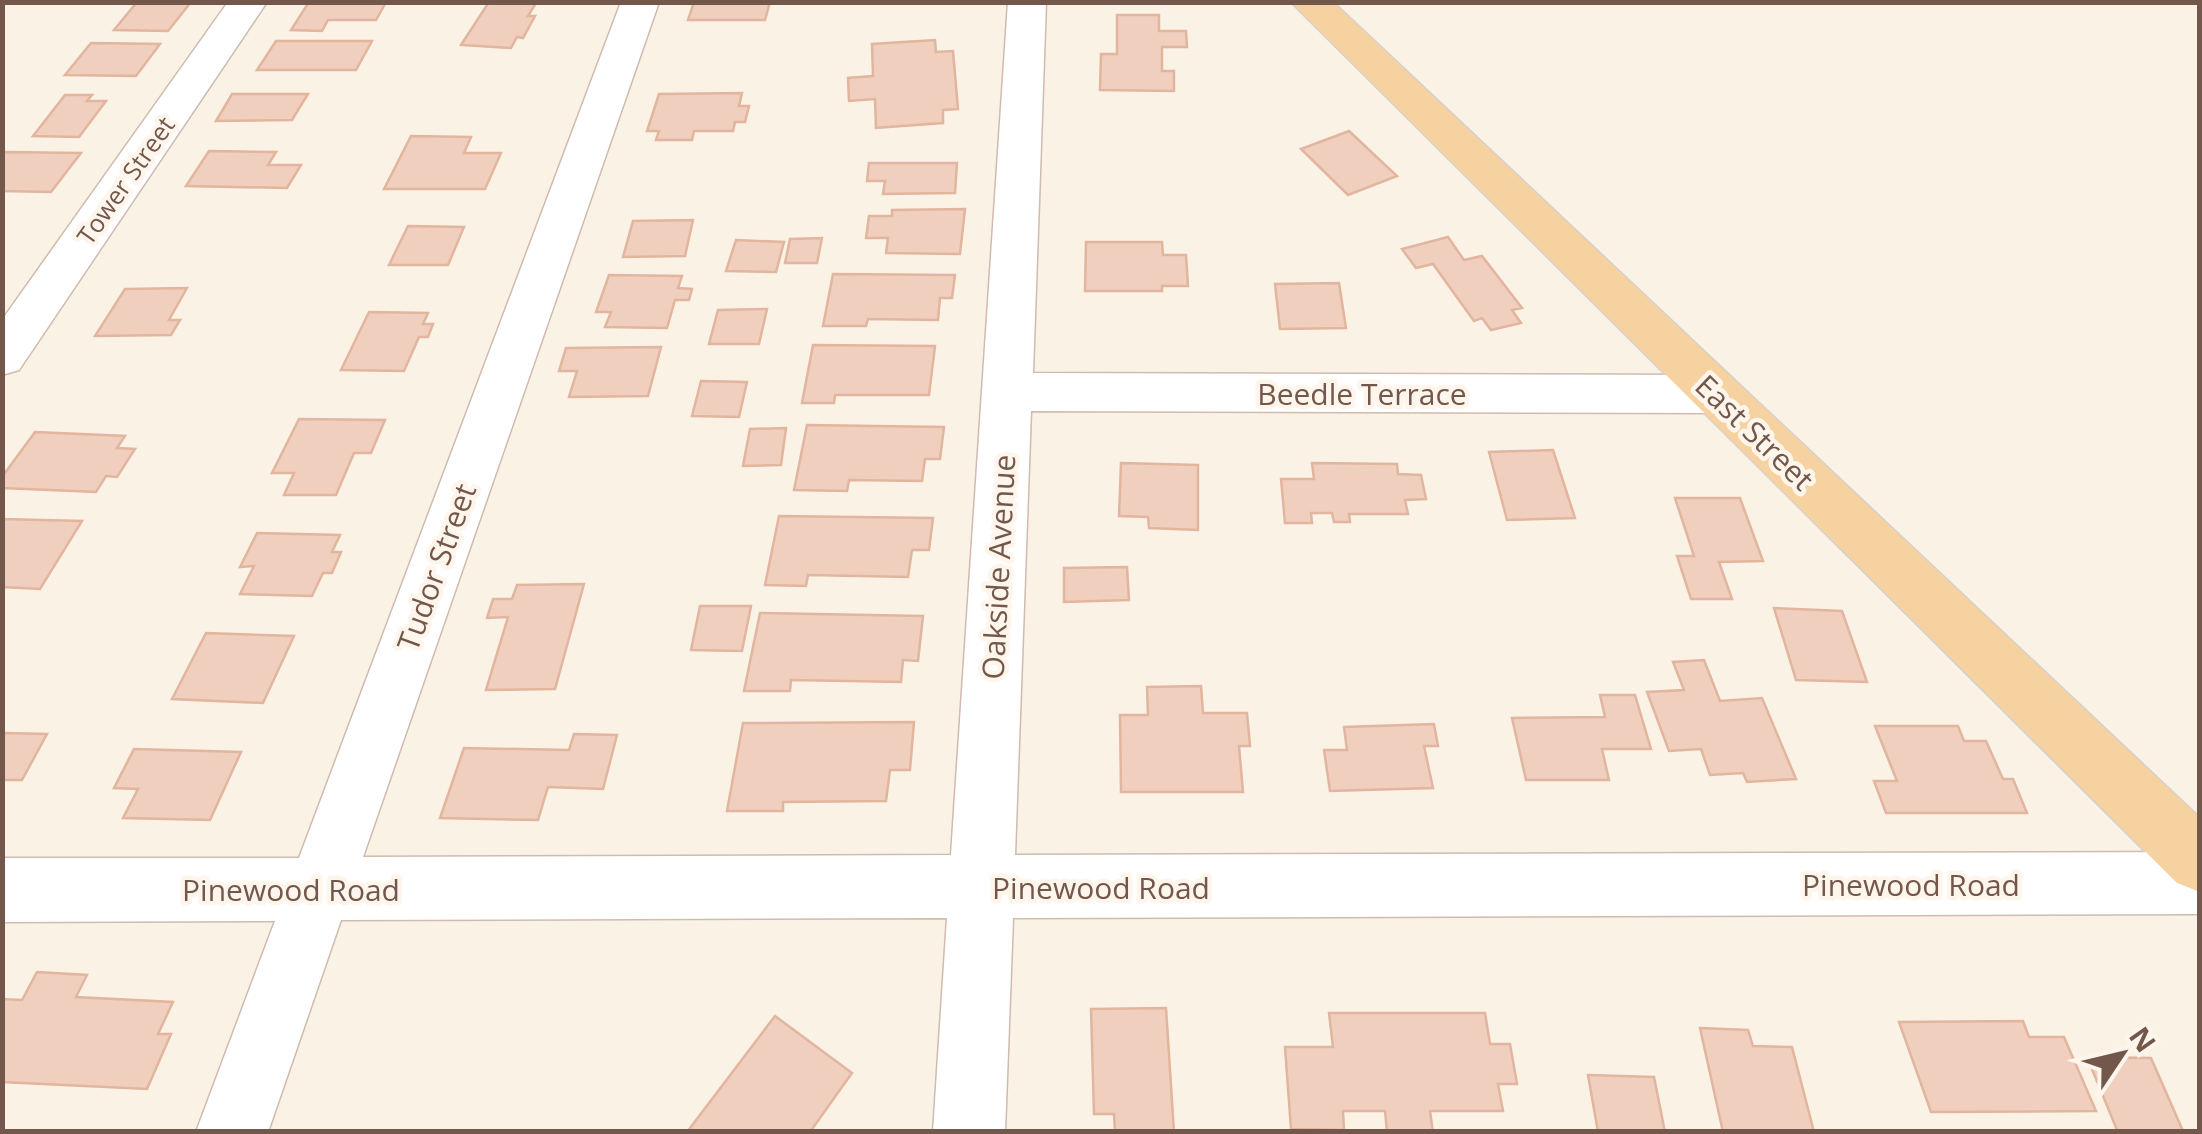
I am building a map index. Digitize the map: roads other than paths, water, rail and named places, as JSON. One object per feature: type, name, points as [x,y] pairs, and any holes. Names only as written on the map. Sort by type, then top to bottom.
[{"type":"main road","name":"East Street","points":[[1310,2],[2200,861]]},
{"type":"street","name":"Tower Street","points":[[2,356],[248,2]]},
{"type":"street","name":"Tudor Street","points":[[232,1132],[640,2]]},
{"type":"street","name":"Oakside Avenue","points":[[968,1132],[1027,2]]},
{"type":"street","name":"Beedle Terrace","points":[[1008,392],[1716,394]]},
{"type":"street","name":"Pinewood Road","points":[[2,890],[2200,883]]}]
